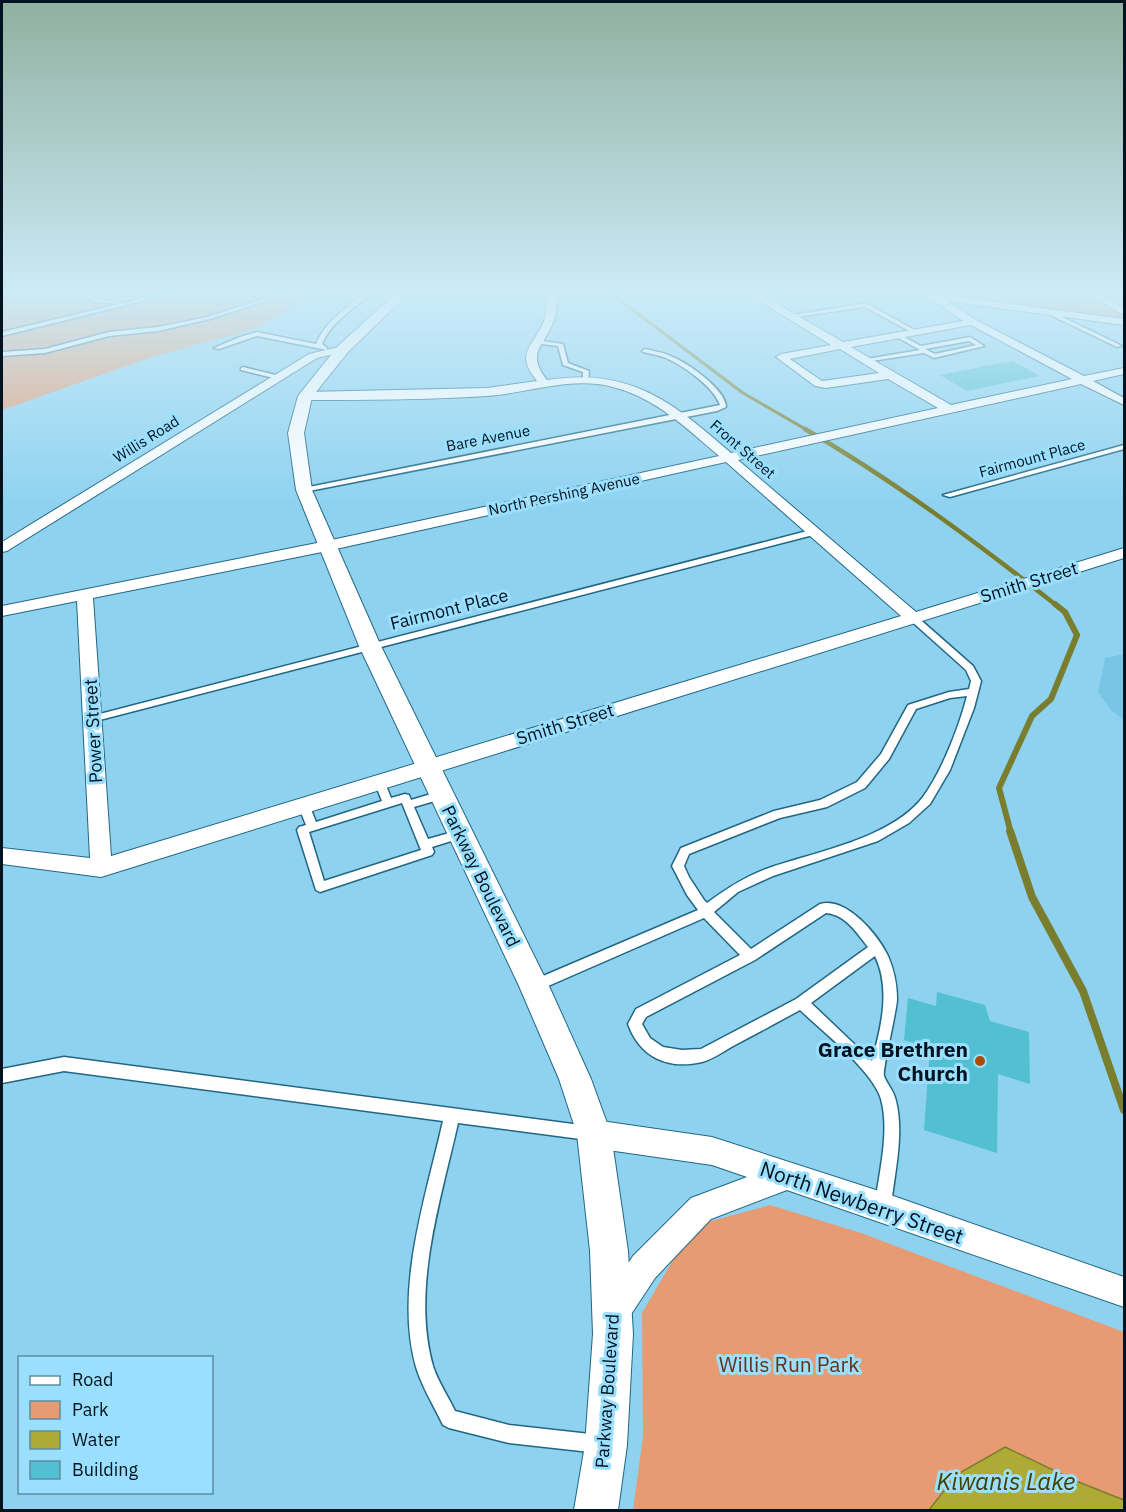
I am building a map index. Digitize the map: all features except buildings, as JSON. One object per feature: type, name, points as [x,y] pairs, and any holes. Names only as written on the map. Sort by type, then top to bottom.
[{"type":"street","name":"Willis Road","points":[[2,548],[297,366]]},
{"type":"street","name":"Parkway Boulevard","points":[[330,366],[305,396],[296,433],[304,490],[370,646],[534,986],[575,1079],[594,1134],[609,1251],[614,1334],[606,1445],[596,1510]]},
{"type":"street","points":[[532,366],[545,384]]},
{"type":"street","points":[[793,366],[819,384],[839,384],[891,375]]},
{"type":"street","points":[[875,366],[948,409]]},
{"type":"street","points":[[1053,366],[1125,402]]},
{"type":"street","name":"North Pershing Avenue","points":[[2,611],[327,546],[1125,371]]},
{"type":"street","name":"Front Street","points":[[305,396],[363,397],[502,391],[571,380],[634,388],[655,398],[679,415],[912,617]]},
{"type":"street","name":"Smith Street","points":[[2,856],[101,868],[1125,553]]},
{"type":"street","name":"Power Street","points":[[85,595],[101,868]]},
{"type":"street","name":"North Newberry Street","points":[[594,1134],[712,1151],[882,1207],[1121,1291]]},
{"type":"street","points":[[612,1316],[644,1267],[701,1208],[787,1176]]},
{"type":"lane","points":[[570,366],[586,371],[586,381]]},
{"type":"lane","name":"Bare Avenue","points":[[304,490],[724,406],[721,396],[683,366]]},
{"type":"lane","points":[[243,369],[278,377]]},
{"type":"lane","name":"Fairmount Place","points":[[947,495],[1125,447]]},
{"type":"lane","name":"Fairmont Place","points":[[92,719],[814,532]]},
{"type":"lane","points":[[534,986],[705,912],[734,889],[760,877],[874,838],[905,820],[926,801],[945,770],[976,681],[970,668],[912,617]]},
{"type":"lane","points":[[750,956],[705,912],[682,877],[678,866],[685,851],[778,814],[823,804],[861,785],[885,756],[912,707],[949,695],[974,692]]},
{"type":"lane","points":[[380,781],[388,803]]},
{"type":"lane","points":[[408,805],[441,795]]},
{"type":"lane","points":[[405,798],[408,805],[428,852],[320,887],[303,830],[405,798]]},
{"type":"lane","points":[[304,805],[312,827]]},
{"type":"lane","points":[[425,845],[460,834]]},
{"type":"lane","points":[[876,948],[801,1003],[703,1055],[690,1058],[655,1051],[638,1037],[634,1024],[641,1013],[750,956],[824,908],[843,911],[876,948],[881,955],[889,977],[888,1019],[876,1076]]},
{"type":"lane","points":[[801,1003],[876,1076],[888,1098],[891,1126],[882,1207]]},
{"type":"lane","points":[[2,1076],[64,1064],[594,1134]]},
{"type":"lane","points":[[452,1115],[422,1254],[416,1315],[423,1364],[449,1419],[509,1434],[606,1445]]},
{"type":"shaded area","points":[[1124,654],[1124,720],[1111,710],[1098,692],[1105,658]]},
{"type":"green space","points":[[2,366],[128,366],[2,410]]},
{"type":"green space","name":"Willis Run Park","points":[[770,1205],[861,1233],[1124,1332],[1124,1510],[633,1510],[643,1436],[642,1313],[693,1226]]},
{"type":"water","name":"Kiwanis Lake","points":[[1005,1447],[1076,1481],[1124,1500],[1124,1510],[929,1510],[956,1475]]},
{"type":"waterway","points":[[707,366],[743,393],[807,430]]},
{"type":"waterway","points":[[805,429],[870,469],[933,512],[1056,605]]},
{"type":"waterway","points":[[1011,833],[999,788],[1032,716],[1051,699],[1077,635],[1065,612],[1055,604]]},
{"type":"waterway","points":[[1010,831],[1032,897],[1083,991],[1124,1110]]},
{"type":"place","name":"Grace Brethren Church","points":[[980,1061]]}]
